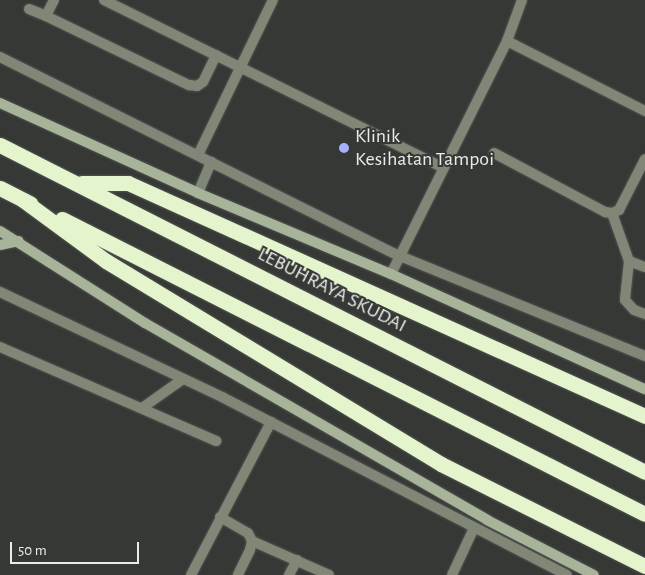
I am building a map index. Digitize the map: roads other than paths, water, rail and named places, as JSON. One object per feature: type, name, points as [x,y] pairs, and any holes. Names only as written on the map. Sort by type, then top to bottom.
[{"type":"highway","name":"LEBUHRAYA SKUDAI","points":[[0,145],[645,472]]},
{"type":"highway","points":[[78,183],[128,183],[554,373],[645,416]]},
{"type":"highway","points":[[0,188],[645,514]]},
{"type":"highway","points":[[23,200],[115,266],[441,464],[645,566]]},
{"type":"street","points":[[46,16],[54,0]]},
{"type":"street","points":[[104,0],[444,168]]},
{"type":"street","points":[[198,155],[273,0]]},
{"type":"street","points":[[391,274],[507,42],[522,0]]},
{"type":"street","points":[[29,9],[194,86],[203,82],[216,55]]},
{"type":"street","points":[[507,42],[645,111]]},
{"type":"street","points":[[0,57],[400,256],[645,356]]},
{"type":"street","points":[[0,103],[198,193],[391,274],[645,389]]},
{"type":"street","points":[[494,153],[605,212],[612,213],[619,210],[645,159]]},
{"type":"street","points":[[198,193],[211,162]]},
{"type":"street","points":[[612,213],[629,261],[625,300],[634,310],[645,314]]},
{"type":"street","points":[[0,231],[19,241],[163,333],[487,520],[594,575]]},
{"type":"street","points":[[0,245],[19,241]]},
{"type":"street","points":[[629,261],[645,267]]},
{"type":"street","points":[[0,292],[271,422],[567,575]]},
{"type":"street","points":[[0,347],[216,441]]},
{"type":"street","points":[[142,408],[183,379]]},
{"type":"street","points":[[191,575],[271,422]]},
{"type":"street","points":[[220,517],[248,533],[252,541],[250,550],[238,575]]},
{"type":"street","points":[[452,575],[474,528]]},
{"type":"street","points":[[252,541],[330,575]]},
{"type":"street","points":[[289,575],[297,560]]},
{"type":"place","name":"Klinik Kesihatan Tampoi","points":[[344,148]]}]
